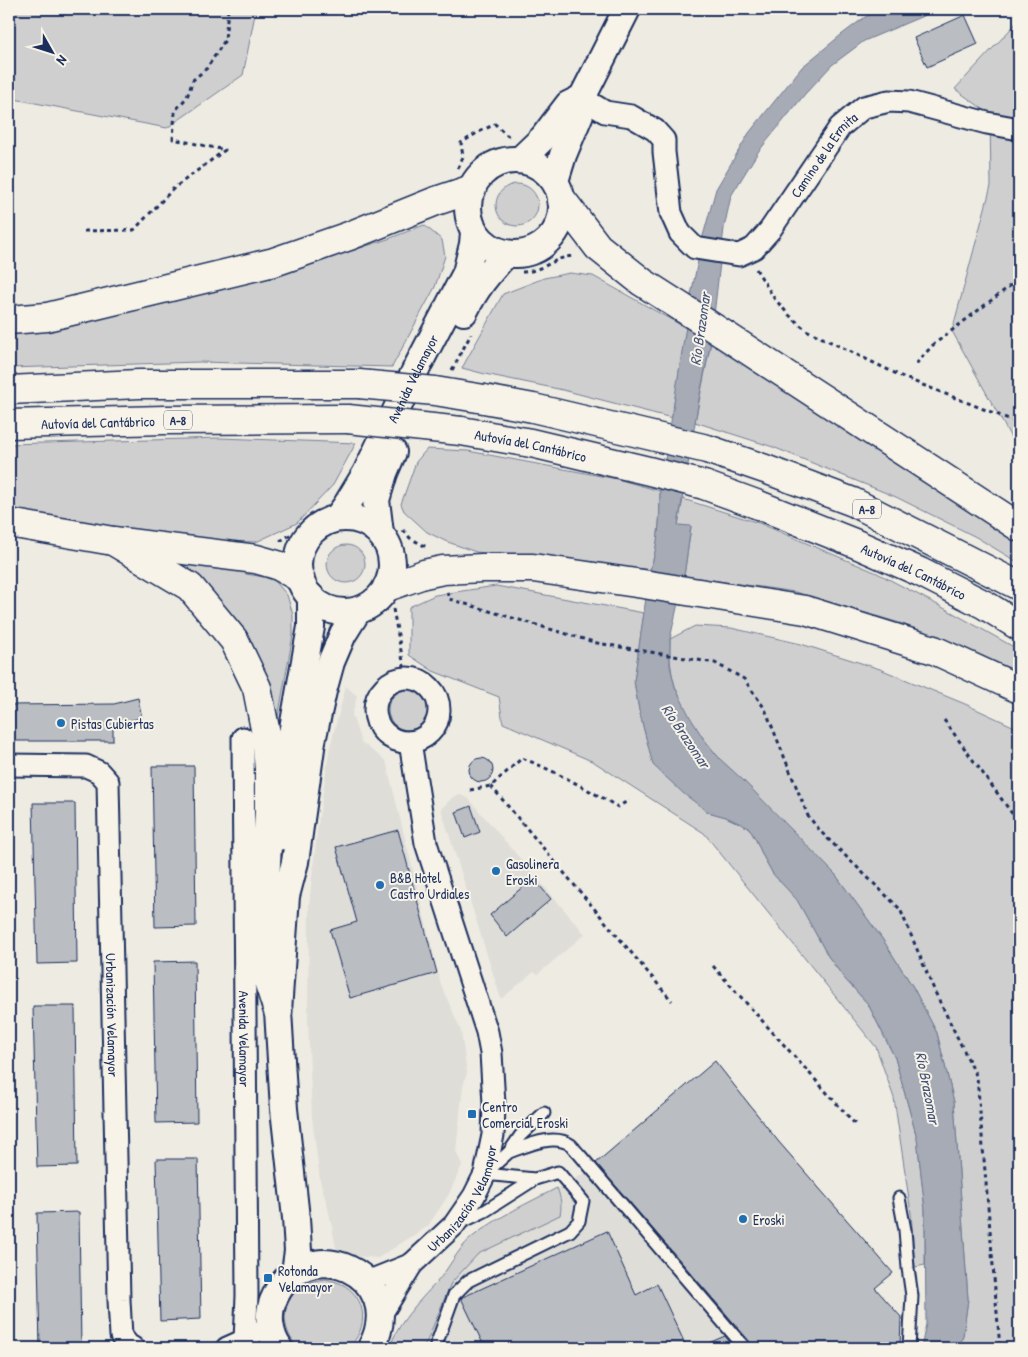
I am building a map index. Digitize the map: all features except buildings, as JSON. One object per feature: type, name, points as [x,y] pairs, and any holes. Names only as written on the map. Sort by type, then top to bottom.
[{"type":"highway","points":[[9,320],[47,317],[274,262],[349,236],[472,188]]},
{"type":"highway","points":[[559,190],[598,247],[642,282],[728,336],[1019,527]]},
{"type":"highway","name":"A-8","points":[[9,390],[139,384],[359,384],[434,391],[534,408],[706,449],[854,502],[1019,586]]},
{"type":"highway","name":"Autovía del Cantábrico","points":[[9,424],[164,420],[348,419],[461,431],[531,443],[704,485],[756,504],[854,543],[920,572],[985,605],[1019,626]]},
{"type":"highway","points":[[9,524],[113,541],[256,558],[277,565],[306,588]]},
{"type":"highway","points":[[113,541],[190,587],[234,640],[257,688],[266,734],[269,769],[263,965],[278,1011]]},
{"type":"highway","points":[[390,596],[424,574],[443,570],[482,568],[533,568],[643,584],[805,610],[934,650],[1019,689]]},
{"type":"street","points":[[559,190],[546,170],[534,163],[520,160],[505,161],[490,167],[479,177],[472,188],[468,204],[469,218],[474,232],[494,250],[506,254],[519,255],[532,252],[544,246],[553,236],[559,225],[562,213],[559,190],[563,155],[580,114],[582,98],[627,9]]},
{"type":"street","points":[[520,160],[543,138],[568,105],[582,98]]},
{"type":"street","points":[[582,98],[606,112],[631,116],[655,130],[664,140],[671,213],[680,233],[695,248],[742,254]]},
{"type":"street","name":"Camino de la Ermita","points":[[742,254],[754,248],[770,230],[840,126],[864,107],[889,101],[909,102],[986,123],[1019,129]]},
{"type":"street","name":"Avenida Velamayor","points":[[337,518],[366,473],[416,369],[466,273],[474,232]]},
{"type":"street","name":"Avenida Velamayor","points":[[389,529],[376,500],[390,458],[471,298],[480,284],[506,254]]},
{"type":"street","points":[[286,896],[276,863],[287,762],[311,627],[306,588],[298,566],[300,552],[305,540],[313,530],[324,522],[337,518],[360,520],[371,525],[389,529],[388,545],[392,559],[390,596],[379,597],[370,605],[358,610],[345,612],[332,610],[321,605],[306,588]]},
{"type":"street","points":[[295,1272],[298,1252],[296,1218],[284,1109],[278,1011],[286,896],[295,862],[312,741],[323,691],[343,634],[358,610]]},
{"type":"street","points":[[398,678],[406,678],[419,679],[428,685],[435,693],[439,703],[439,714],[436,724],[430,733],[410,742],[399,741],[390,737],[382,730],[376,721],[374,710],[381,690],[388,683],[398,678]]},
{"type":"street","name":"Avenida Velamayor","points":[[236,1344],[247,1296],[243,738]]},
{"type":"street","name":"Urbanización Velamayor","points":[[380,1316],[412,1264],[454,1225],[474,1196],[485,1174],[492,1135],[494,1104],[492,1053],[487,1032],[426,843],[410,742]]},
{"type":"street","name":"Urbanización Velamayor","points":[[9,765],[86,766],[99,772],[108,782],[119,1300],[121,1336],[133,1348]]},
{"type":"street","points":[[296,1218],[311,1243],[328,1263]]},
{"type":"street","points":[[279,1348],[271,1332],[270,1318],[271,1305],[276,1292],[284,1281],[305,1266],[328,1263],[339,1265],[359,1274],[374,1292],[380,1316],[376,1339],[371,1348]]},
{"type":"street","name":"Urbanización Velamayor","points":[[367,1282],[412,1264]]},
{"type":"street","points":[[236,1344],[270,1318]]},
{"type":"lane","points":[[485,1174],[509,1152],[520,1136],[544,1113]]},
{"type":"lane","points":[[509,1152],[549,1140],[570,1144],[745,1348]]},
{"type":"lane","points":[[435,1348],[454,1295],[468,1281],[570,1231],[579,1220],[583,1201],[558,1172],[535,1180],[485,1211],[454,1225]]},
{"type":"lane","points":[[485,1174],[535,1180]]},
{"type":"lane","points":[[899,1198],[905,1230],[912,1296],[909,1348]]},
{"type":"path","points":[[84,231],[134,230],[174,188],[225,150],[173,139],[175,111],[187,97],[193,80],[207,68],[225,40],[228,9]]},
{"type":"path","points":[[742,254],[774,298],[806,330],[905,378],[1019,423]]},
{"type":"path","points":[[916,364],[933,345],[1019,279]]},
{"type":"path","points":[[389,529],[441,553],[449,599],[596,643],[715,663],[744,679],[765,710],[808,816],[822,833],[900,909],[935,992],[977,1077],[1000,1348]]},
{"type":"path","points":[[390,596],[406,678]]},
{"type":"path","points":[[944,720],[1019,823]]},
{"type":"path","points":[[470,790],[491,786],[522,758],[618,807],[629,800]]},
{"type":"path","points":[[491,786],[672,1001]]},
{"type":"path","points":[[713,966],[856,1125]]},
{"type":"shaded area","points":[[9,9],[256,9],[243,75],[167,128],[9,98]]},
{"type":"shaded area","points":[[1019,20],[1019,452],[952,331],[991,186],[990,114],[955,89]]},
{"type":"shaded area","points":[[517,184],[532,190],[538,205],[532,220],[517,226],[502,220],[496,205],[502,190]]},
{"type":"shaded area","points":[[424,225],[442,240],[445,256],[435,287],[392,367],[199,362],[9,368],[9,331],[360,248]]},
{"type":"shaded area","points":[[570,273],[593,276],[686,328],[672,418],[563,390],[462,368],[503,294],[544,278]]},
{"type":"shaded area","points":[[711,342],[1019,539],[1019,563],[976,537],[896,497],[773,447],[695,422]]},
{"type":"shaded area","points":[[220,438],[356,443],[333,485],[297,523],[256,542],[166,539],[9,514],[9,444]]},
{"type":"shaded area","points":[[427,449],[468,451],[617,479],[660,491],[658,531],[650,570],[476,552],[445,541],[427,532],[404,511],[401,504],[416,462]]},
{"type":"shaded area","points":[[683,499],[759,523],[877,573],[1019,650],[1019,675],[903,624],[795,592],[684,576],[691,527],[678,525]]},
{"type":"shaded area","points":[[346,545],[359,551],[365,564],[359,577],[346,583],[333,577],[327,564],[333,551]]},
{"type":"shaded area","points":[[168,560],[246,567],[246,574],[275,581],[287,595],[293,615],[293,635],[276,729]]},
{"type":"shaded area","points":[[496,586],[644,613],[634,681],[646,738],[708,812],[726,817],[749,828],[773,874],[797,899],[828,956],[844,978],[868,1004],[895,1058],[917,1138],[925,1210],[925,1265],[915,1267],[911,1213],[894,1098],[876,1047],[704,833],[594,762],[503,723],[499,697],[433,671],[409,655],[409,607],[435,595]]},
{"type":"shaded area","points":[[695,626],[731,628],[801,644],[880,669],[965,704],[1019,729],[1019,1348],[959,1348],[963,1336],[968,1299],[954,1102],[937,1033],[913,987],[883,940],[835,874],[720,759],[704,739],[682,705],[673,680],[670,660],[670,639]]},
{"type":"shaded area","points":[[346,686],[357,696],[352,715],[361,742],[386,761],[441,985],[461,1031],[467,1073],[463,1086],[456,1151],[462,1165],[449,1194],[428,1226],[378,1258],[355,1256],[336,1248],[320,1180],[312,1118],[308,1022],[309,905],[318,824],[330,747]]},
{"type":"shaded area","points":[[412,690],[419,693],[425,699],[428,710],[427,718],[419,727],[412,730],[404,730],[397,727],[389,718],[388,706],[391,699],[400,691]]},
{"type":"shaded area","name":"Gasolinera Eroski","points":[[460,795],[468,798],[585,934],[538,974],[534,972],[501,999],[441,809],[454,796]]},
{"type":"shaded area","points":[[587,1172],[737,1348],[422,1348],[427,1341],[450,1283],[478,1254],[559,1215],[562,1207],[561,1196],[557,1188]]},
{"type":"shaded area","points":[[557,1188],[561,1202],[560,1215],[478,1254],[451,1283],[427,1341],[422,1348],[390,1348],[397,1331],[409,1313],[441,1278],[471,1238],[502,1217]]},
{"type":"shaded area","points":[[326,1279],[346,1286],[355,1295],[362,1310],[363,1318],[359,1334],[348,1348],[299,1348],[288,1333],[286,1324],[285,1315],[290,1298],[303,1285]]},
{"type":"water","name":"Río Brazomar","points":[[885,9],[943,9],[864,41],[832,65],[805,94],[758,152],[731,196],[724,228],[711,341],[699,399],[678,525],[691,526],[684,576],[670,639],[670,666],[675,687],[703,738],[720,759],[835,874],[883,940],[913,987],[937,1033],[954,1102],[968,1299],[963,1336],[959,1348],[921,1348],[926,1324],[925,1210],[917,1138],[895,1058],[868,1004],[844,978],[828,956],[797,900],[773,874],[749,828],[726,817],[708,812],[684,794],[653,765],[639,710],[634,681],[650,570],[657,541],[660,491],[691,295],[703,236],[716,189],[749,133],[802,67],[865,17]]},
{"type":"place","name":"Pistas Cubiertas","points":[[61,723]]},
{"type":"place","name":"Gasolinera Eroski","points":[[496,871]]},
{"type":"place","name":"B&B Hotel Castro Urdiales","points":[[380,885]]},
{"type":"place","name":"Centro Comercial Eroski","points":[[472,1114]]},
{"type":"place","name":"Eroski","points":[[743,1219]]},
{"type":"place","name":"Rotonda Velamayor","points":[[268,1278]]}]
